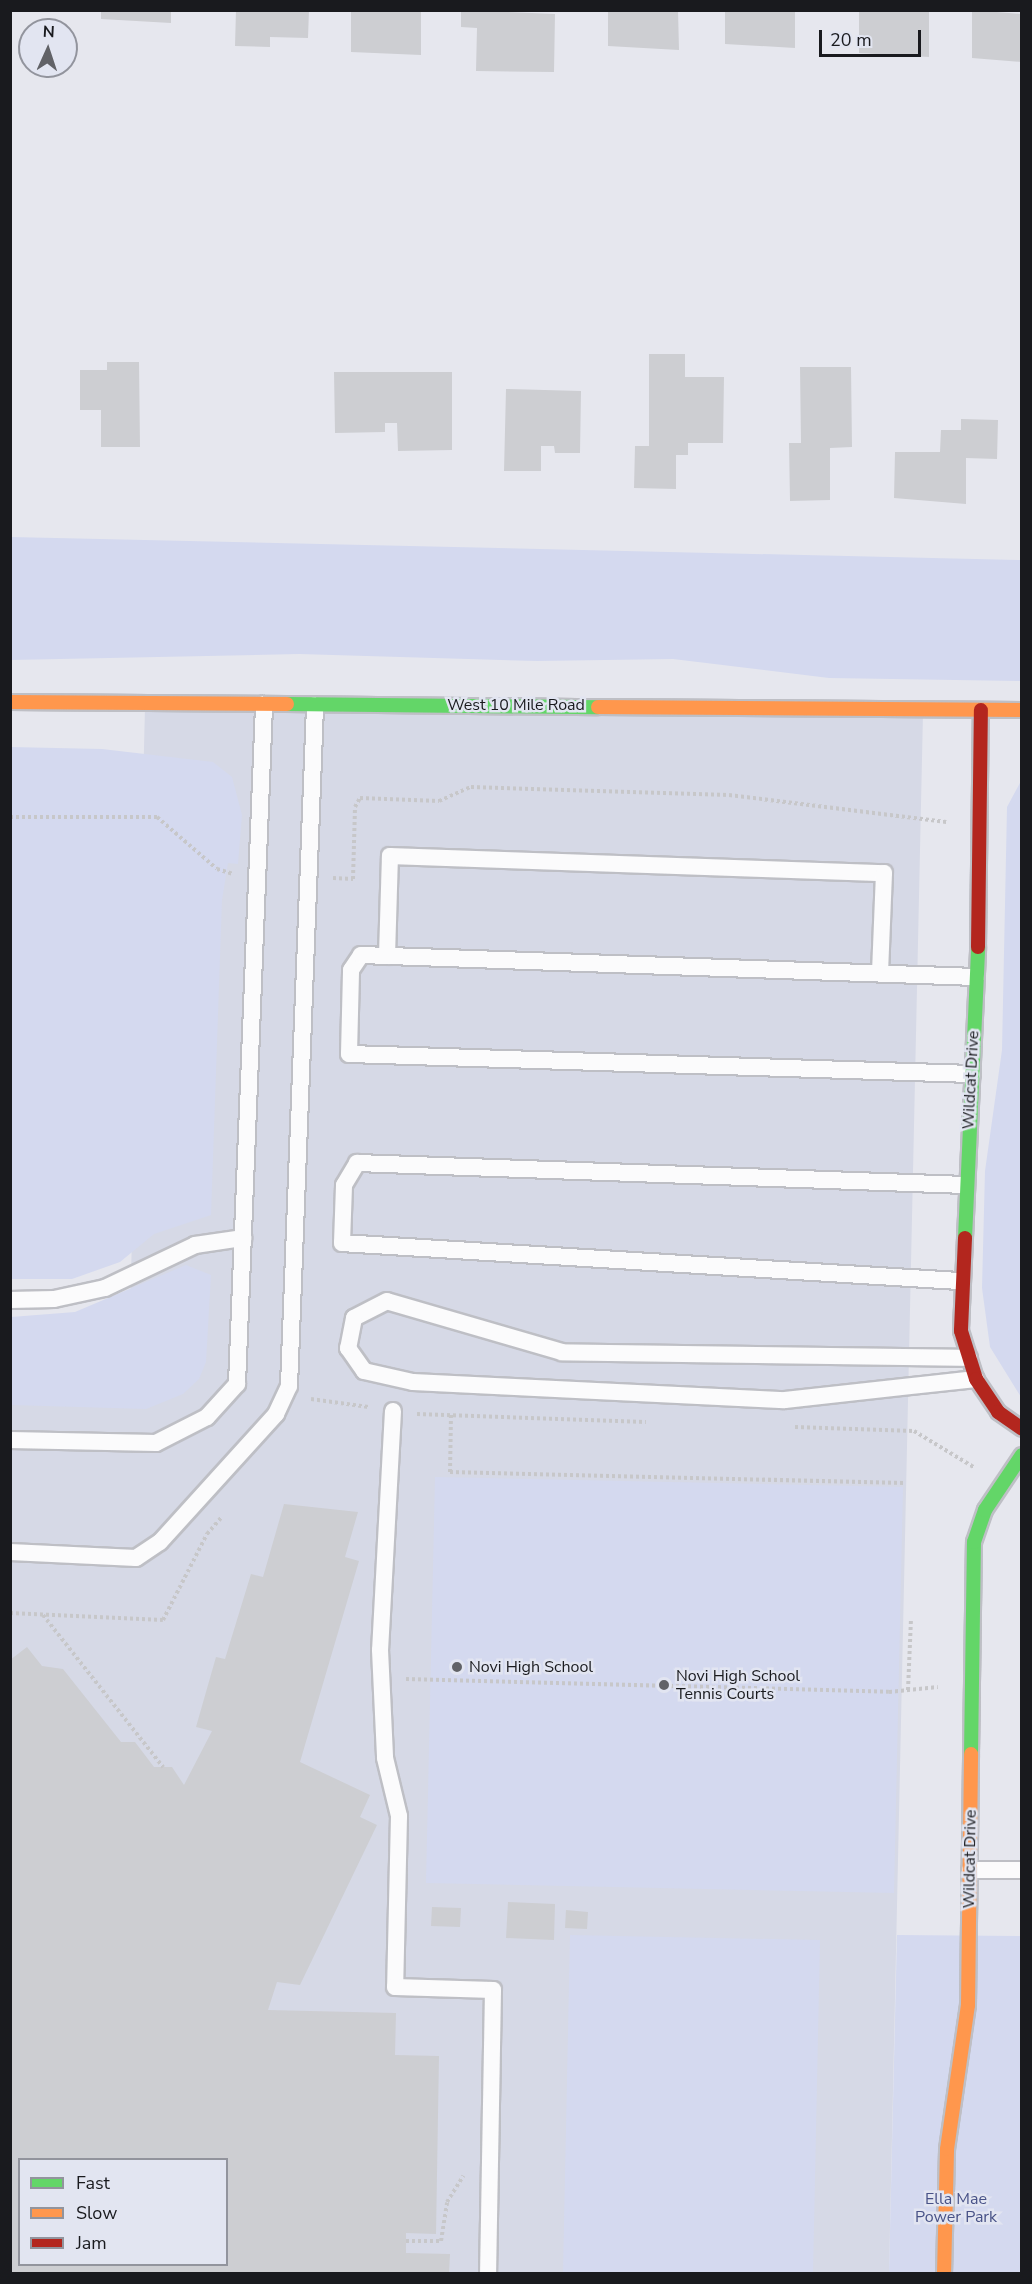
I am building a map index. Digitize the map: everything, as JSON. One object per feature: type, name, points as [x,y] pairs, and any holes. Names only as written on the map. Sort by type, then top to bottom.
[{"type":"street","name":"West 10 Mile Road","points":[[10,702],[1022,710]]},
{"type":"street","name":"Wildcat Drive","points":[[981,710],[976,977],[959,1281],[961,1331],[976,1379],[998,1412],[1022,1429]]},
{"type":"street","name":"Wildcat Drive","points":[[945,2274],[947,2149],[966,2038],[974,1542],[1000,1487],[1022,1455]]},
{"type":"lane","points":[[10,1440],[156,1443],[207,1417],[237,1384],[264,705]]},
{"type":"lane","points":[[10,1552],[136,1558],[160,1542],[276,1414],[289,1386],[315,705]]},
{"type":"lane","points":[[387,956],[390,856],[872,872],[884,873],[880,973]]},
{"type":"lane","points":[[972,1074],[349,1054],[351,970],[361,955],[976,977]]},
{"type":"lane","points":[[959,1281],[342,1243],[344,1185],[357,1163],[965,1185]]},
{"type":"lane","points":[[10,1300],[54,1299],[105,1288],[195,1245],[243,1238]]},
{"type":"lane","points":[[969,1358],[562,1352],[387,1301],[354,1318],[348,1348],[364,1371],[436,1383],[785,1400],[976,1379]]},
{"type":"lane","points":[[393,1411],[381,1679],[385,1758],[399,1816],[395,1987],[493,1990],[488,2274]]},
{"type":"lane","points":[[970,1870],[1022,1870]]},
{"type":"path","points":[[308,877],[353,879],[355,807],[360,798],[439,801],[471,787],[729,795],[828,804],[931,823],[980,820]]},
{"type":"path","points":[[10,817],[157,816],[217,869],[234,874],[257,875]]},
{"type":"path","points":[[233,883],[234,874]]},
{"type":"path","points":[[393,1411],[653,1422]]},
{"type":"path","points":[[451,1415],[450,1472],[905,1483]]},
{"type":"path","points":[[784,1427],[914,1431],[1000,1487]]},
{"type":"path","points":[[43,1614],[164,1767]]},
{"type":"path","points":[[908,1690],[910,1618]]},
{"type":"path","points":[[381,1679],[908,1690],[944,1687],[973,1696]]},
{"type":"path","points":[[406,2241],[441,2241],[447,2202],[464,2174],[489,2161]]},
{"type":"shaded area","name":"Novi High School","points":[[145,707],[923,713],[889,2273],[11,2273],[10,1399],[128,1398]]},
{"type":"green space","points":[[11,537],[1021,560],[1021,681],[829,678],[673,659],[537,661],[299,654],[11,660]]},
{"type":"green space","points":[[10,747],[102,749],[213,762],[232,777],[242,815],[238,864],[228,863],[222,900],[211,1215],[154,1234],[120,1262],[72,1279],[11,1279]]},
{"type":"green space","points":[[1021,781],[1021,1397],[990,1347],[982,1288],[985,1171],[1002,1050],[1007,807]]},
{"type":"green space","points":[[186,1265],[211,1275],[206,1362],[199,1379],[183,1394],[146,1409],[11,1405],[11,1317],[75,1312]]},
{"type":"green space","name":"Novi High School Tennis Courts","points":[[435,1477],[903,1487],[894,1893],[426,1883]]},
{"type":"green space","points":[[570,1935],[820,1940],[813,2273],[563,2273]]},
{"type":"green space","name":"Ella Mae Power Park","points":[[897,1935],[1021,1936],[1021,2273],[889,2274]]},
{"type":"building","points":[[101,10],[171,10],[171,23],[101,19]]},
{"type":"building","points":[[236,10],[309,10],[308,38],[270,37],[270,47],[235,46]]},
{"type":"building","points":[[351,10],[421,10],[421,55],[351,52]]},
{"type":"building","points":[[461,10],[555,14],[554,72],[476,71],[477,28],[461,27]]},
{"type":"building","points":[[608,10],[678,10],[679,50],[608,46]]},
{"type":"building","points":[[725,10],[795,10],[795,48],[725,44]]},
{"type":"building","points":[[859,10],[929,10],[929,57],[859,53]]},
{"type":"building","points":[[972,10],[1022,14],[1022,62],[972,58]]},
{"type":"building","points":[[649,354],[685,354],[685,377],[724,377],[723,443],[688,443],[688,455],[676,455],[676,489],[634,488],[635,446],[649,446]]},
{"type":"building","points":[[107,362],[139,362],[140,447],[101,447],[101,410],[80,410],[80,370],[107,370]]},
{"type":"building","points":[[800,367],[851,367],[852,447],[830,448],[830,500],[790,501],[789,443],[801,443]]},
{"type":"building","points":[[334,372],[452,372],[452,450],[398,451],[397,423],[385,423],[385,432],[335,433]]},
{"type":"building","points":[[506,389],[581,391],[580,453],[555,453],[554,446],[541,446],[541,471],[504,471]]},
{"type":"building","points":[[961,419],[998,420],[997,459],[966,458],[966,504],[894,498],[895,452],[940,452],[941,430],[961,430]]},
{"type":"building","points":[[284,1504],[358,1512],[345,1557],[359,1561],[300,1762],[370,1795],[360,1817],[377,1825],[300,1985],[277,1982],[268,2010],[396,2013],[395,2055],[439,2056],[436,2234],[406,2233],[406,2253],[450,2254],[449,2274],[10,2274],[10,1660],[27,1647],[42,1666],[63,1669],[121,1742],[135,1742],[154,1767],[172,1767],[184,1785],[212,1731],[196,1727],[216,1657],[225,1659],[251,1574],[263,1577]]},
{"type":"building","points":[[508,1902],[555,1904],[554,1940],[506,1938]]},
{"type":"building","points":[[432,1907],[461,1908],[460,1927],[431,1926]]},
{"type":"building","points":[[566,1910],[588,1912],[587,1929],[565,1928]]},
{"type":"traffic: fast","points":[[287,704],[598,707]]},
{"type":"traffic: fast","points":[[965,1238],[978,947]]},
{"type":"traffic: fast","points":[[971,1754],[974,1542],[985,1510],[1022,1455]]},
{"type":"traffic: slow","points":[[10,702],[287,704]]},
{"type":"traffic: slow","points":[[598,707],[1022,710]]},
{"type":"traffic: slow","points":[[944,2274],[947,2149],[968,2005],[971,1754]]},
{"type":"traffic: jam","points":[[978,947],[981,710]]},
{"type":"traffic: jam","points":[[965,1238],[961,1331],[976,1379],[998,1412],[1022,1429]]},
{"type":"place","name":"Novi High School","points":[[457,1667]]},
{"type":"place","name":"Novi High School Tennis Courts","points":[[664,1685]]}]
